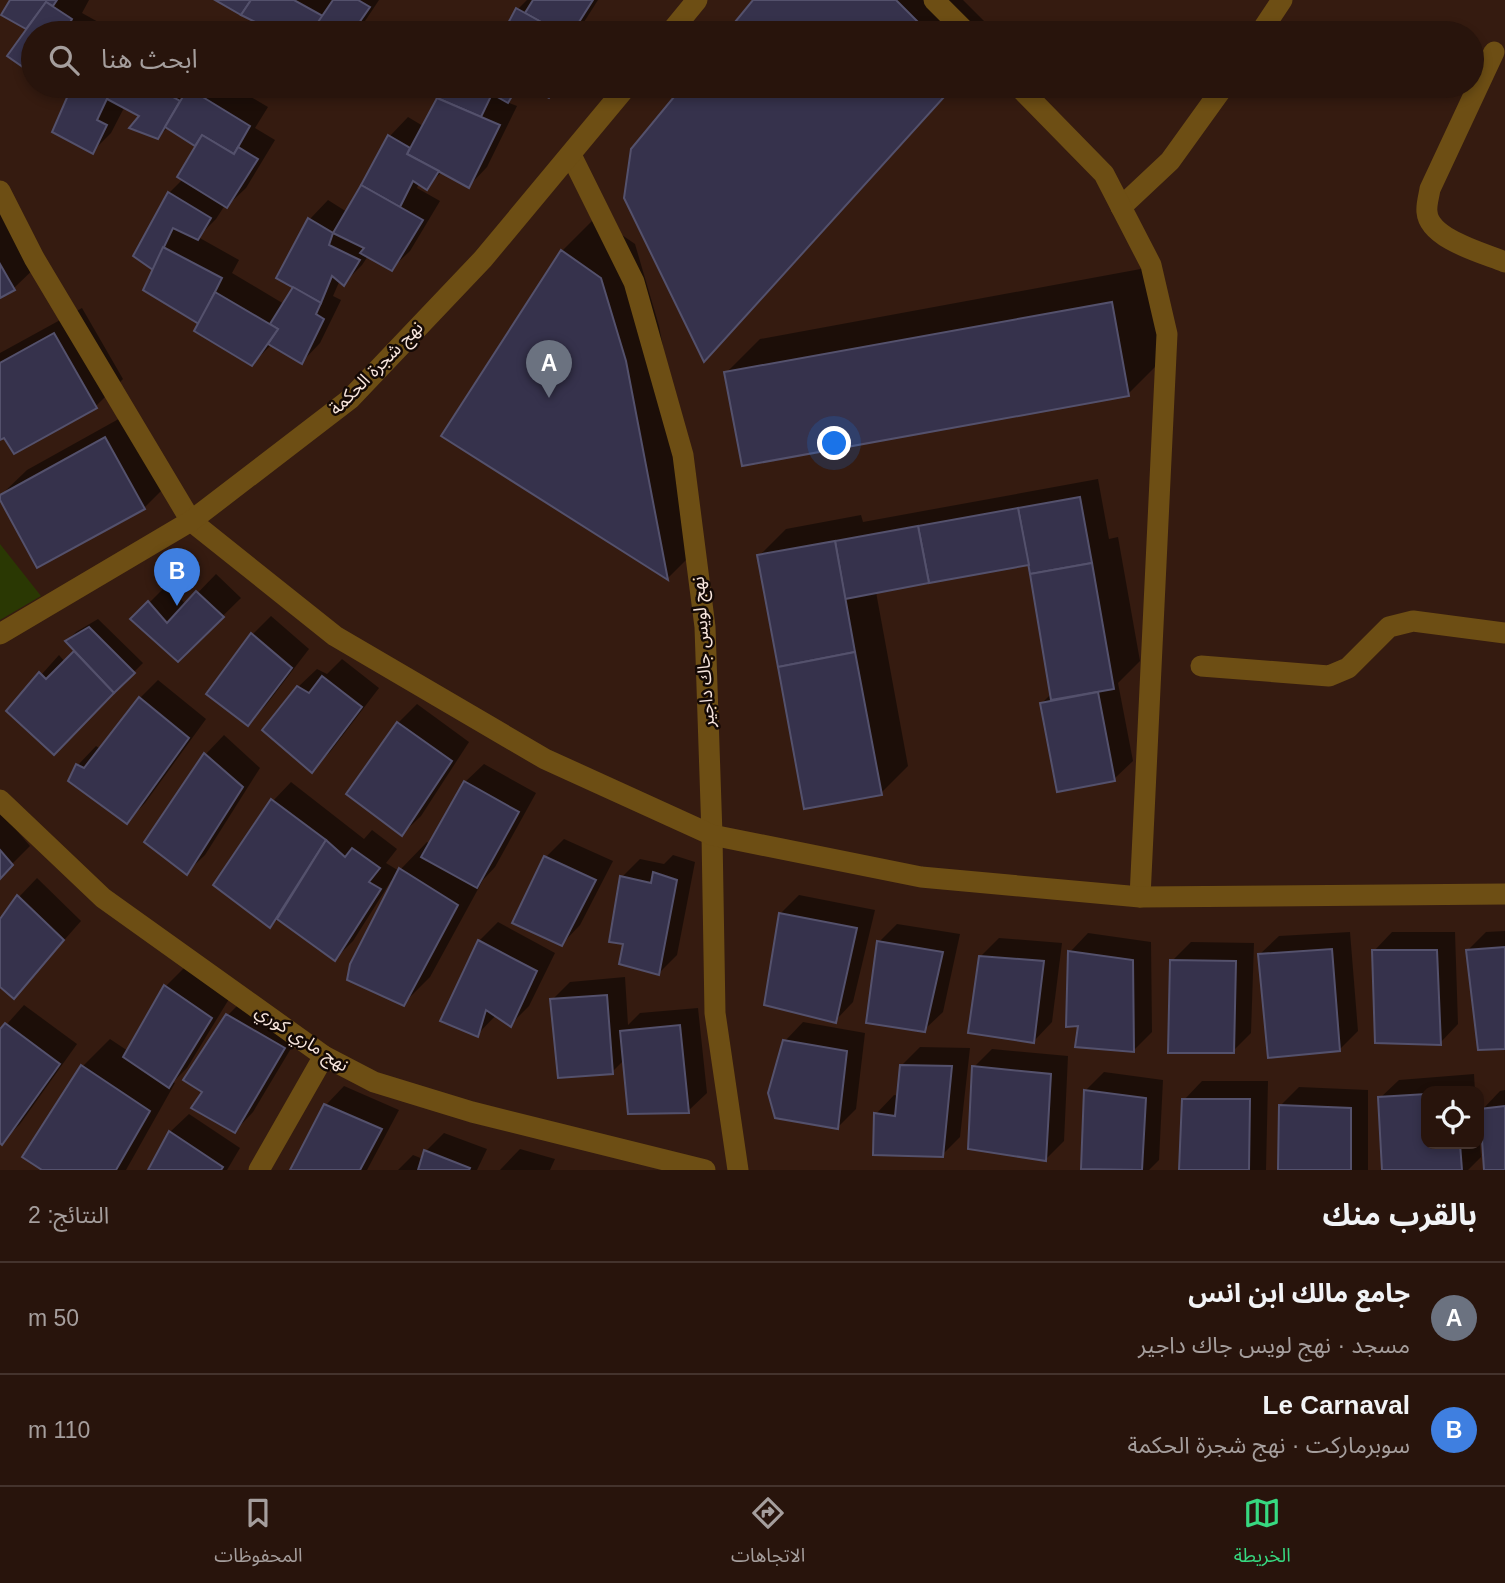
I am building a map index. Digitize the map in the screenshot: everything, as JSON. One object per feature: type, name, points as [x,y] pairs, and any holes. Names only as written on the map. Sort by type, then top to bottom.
[{"type":"street","points":[[680,21],[697,0]]},
{"type":"street","points":[[934,0],[955,21]]},
{"type":"street","points":[[1268,21],[1282,0]]},
{"type":"street","points":[[1484,73],[1494,52]]},
{"type":"street","name":"نهج شجرة الحكمة","points":[[0,634],[191,521],[350,399],[483,259],[617,98]]},
{"type":"street","points":[[1030,98],[1104,174],[1151,265],[1167,334],[1140,897]]},
{"type":"street","points":[[1121,207],[1170,161],[1215,98]]},
{"type":"street","points":[[1473,98],[1430,189],[1426,213],[1435,230],[1449,239],[1505,262]]},
{"type":"street","name":"نهج لويس جاك داجير","points":[[570,155],[634,282],[683,455],[705,627],[715,1013],[738,1170]]},
{"type":"street","points":[[0,191],[34,258],[191,521],[335,636],[545,759],[712,835],[921,877],[1140,897],[1505,894]]},
{"type":"street","points":[[1201,666],[1329,676],[1348,668],[1389,627],[1413,621],[1505,633]]},
{"type":"street","name":"نهج ماري كوري","points":[[0,800],[103,898],[324,1056],[374,1082],[472,1112],[705,1170]]},
{"type":"street","points":[[259,1170],[324,1056]]},
{"type":"green space","points":[[0,544],[41,596],[0,620]]},
{"type":"building","points":[[10,0],[57,0],[53,6],[46,2],[32,21],[21,21],[21,26],[1,15]]},
{"type":"building","points":[[215,0],[251,0],[241,15]]},
{"type":"building","points":[[251,0],[294,0],[323,16],[319,21],[253,21],[241,15]]},
{"type":"building","points":[[333,0],[358,0],[370,7],[360,21],[319,21]]},
{"type":"building","points":[[533,0],[593,0],[580,21],[539,21],[525,13]]},
{"type":"building","points":[[753,0],[896,0],[917,21],[736,21]]},
{"type":"building","points":[[46,2],[72,19],[71,21],[32,21]]},
{"type":"building","points":[[516,8],[539,21],[509,21]]},
{"type":"building","points":[[21,37],[21,66],[7,56]]},
{"type":"building","points":[[67,98],[107,98],[97,120],[107,125],[93,154],[52,132]]},
{"type":"building","points":[[175,98],[180,101],[158,139],[129,128],[139,116],[107,99]]},
{"type":"building","points":[[182,98],[204,98],[250,126],[234,154],[202,135],[195,146],[165,127]]},
{"type":"building","points":[[437,98],[490,98],[481,117]]},
{"type":"building","points":[[437,98],[500,125],[469,188],[407,154]]},
{"type":"building","points":[[673,98],[943,98],[704,362],[624,198],[631,149]]},
{"type":"building","points":[[202,135],[234,154],[238,147],[258,159],[227,208],[177,177]]},
{"type":"building","points":[[388,135],[410,148],[407,154],[439,171],[427,190],[413,181],[400,207],[361,185]]},
{"type":"building","points":[[361,185],[423,220],[392,271],[360,253],[364,248],[333,233]]},
{"type":"building","points":[[168,192],[211,218],[198,240],[173,228],[153,270],[133,256]]},
{"type":"building","points":[[308,218],[333,233],[329,245],[360,260],[344,286],[332,276],[321,303],[276,278]]},
{"type":"building","points":[[163,247],[222,278],[199,324],[143,290]]},
{"type":"building","points":[[561,250],[601,278],[626,361],[668,580],[441,436]]},
{"type":"building","points":[[0,264],[15,290],[0,298]]},
{"type":"building","points":[[293,287],[321,303],[316,314],[324,319],[302,364],[268,344],[278,329],[270,324]]},
{"type":"building","points":[[215,292],[278,329],[252,366],[194,331]]},
{"type":"building","points":[[1112,302],[1129,396],[742,466],[724,372]]},
{"type":"building","points":[[54,333],[97,408],[14,454],[4,438],[0,440],[0,363]]},
{"type":"building","points":[[105,437],[145,509],[37,568],[0,500],[0,495]]},
{"type":"building","points":[[1080,497],[1092,563],[1030,574],[1018,508]]},
{"type":"building","points":[[1018,508],[1029,565],[929,583],[918,526]]},
{"type":"building","points":[[918,526],[929,583],[845,599],[835,541]]},
{"type":"building","points":[[835,541],[855,652],[778,667],[757,555]]},
{"type":"building","points":[[1092,563],[1114,689],[1051,700],[1030,574]]},
{"type":"building","points":[[196,591],[224,617],[178,662],[130,619],[148,601],[167,623]]},
{"type":"building","points":[[89,627],[135,673],[114,693],[65,641]]},
{"type":"building","points":[[251,633],[292,668],[248,726],[206,694]]},
{"type":"building","points":[[74,651],[114,693],[54,755],[6,711],[39,672],[46,679]]},
{"type":"building","points":[[855,652],[882,795],[804,809],[778,667]]},
{"type":"building","points":[[322,676],[362,707],[312,773],[262,730],[297,686],[309,693]]},
{"type":"building","points":[[1098,692],[1115,781],[1057,792],[1040,703]]},
{"type":"building","points":[[139,697],[189,738],[127,824],[68,781],[76,764],[84,768]]},
{"type":"building","points":[[397,722],[452,761],[402,836],[346,794]]},
{"type":"building","points":[[204,753],[243,787],[187,875],[144,842]]},
{"type":"building","points":[[464,781],[519,812],[477,888],[421,857]]},
{"type":"building","points":[[271,799],[326,840],[270,928],[213,885]]},
{"type":"building","points":[[326,840],[345,857],[352,848],[380,868],[369,882],[381,889],[335,961],[277,919]]},
{"type":"building","points":[[0,850],[13,865],[0,879]]},
{"type":"building","points":[[544,856],[596,880],[562,946],[512,923]]},
{"type":"building","points":[[399,868],[458,905],[404,1006],[347,980],[350,964]]},
{"type":"building","points":[[653,872],[677,880],[659,975],[619,964],[623,944],[609,942],[620,876],[651,883]]},
{"type":"building","points":[[17,895],[64,940],[14,999],[0,987],[0,919]]},
{"type":"building","points":[[779,913],[857,928],[836,1023],[764,1005]]},
{"type":"building","points":[[478,940],[537,971],[511,1027],[486,1010],[478,1037],[440,1021]]},
{"type":"building","points":[[877,941],[943,952],[925,1032],[866,1023]]},
{"type":"building","points":[[1505,947],[1505,1049],[1478,1050],[1466,950]]},
{"type":"building","points":[[1332,949],[1340,1051],[1268,1058],[1258,954]]},
{"type":"building","points":[[1372,950],[1437,950],[1441,1045],[1375,1043]]},
{"type":"building","points":[[1068,951],[1133,960],[1134,1052],[1075,1047],[1078,1026],[1066,1027]]},
{"type":"building","points":[[979,956],[1044,961],[1034,1043],[968,1033]]},
{"type":"building","points":[[1170,960],[1236,961],[1234,1053],[1168,1053]]},
{"type":"building","points":[[164,985],[212,1018],[169,1088],[123,1057]]},
{"type":"building","points":[[607,995],[613,1074],[558,1078],[550,999]]},
{"type":"building","points":[[226,1014],[285,1048],[235,1133],[191,1108],[202,1092],[183,1080]]},
{"type":"building","points":[[5,1023],[60,1064],[2,1145],[0,1029]]},
{"type":"building","points":[[680,1025],[689,1113],[628,1114],[620,1031]]},
{"type":"building","points":[[783,1040],[847,1051],[838,1129],[775,1118],[768,1093]]},
{"type":"building","points":[[81,1065],[150,1111],[116,1170],[42,1170],[22,1157]]},
{"type":"building","points":[[900,1065],[952,1066],[943,1157],[873,1155],[874,1113],[895,1116]]},
{"type":"building","points":[[972,1066],[1051,1074],[1046,1161],[968,1149]]},
{"type":"building","points":[[1084,1090],[1146,1098],[1142,1170],[1081,1169]]},
{"type":"building","points":[[1421,1094],[1421,1149],[1460,1149],[1462,1170],[1382,1170],[1378,1097]]},
{"type":"building","points":[[1182,1099],[1250,1099],[1249,1170],[1179,1170]]},
{"type":"building","points":[[324,1104],[382,1129],[360,1170],[290,1170]]},
{"type":"building","points":[[1279,1105],[1351,1108],[1351,1170],[1278,1170]]},
{"type":"building","points":[[1505,1106],[1505,1170],[1484,1170],[1484,1109]]},
{"type":"building","points":[[169,1131],[223,1167],[221,1170],[148,1170]]},
{"type":"building","points":[[424,1150],[470,1168],[418,1170]]},
{"type":"place","name":"جامع مالك ابن انس","points":[[549,398]]},
{"type":"place","name":"Le Carnaval","points":[[177,606]]}]
